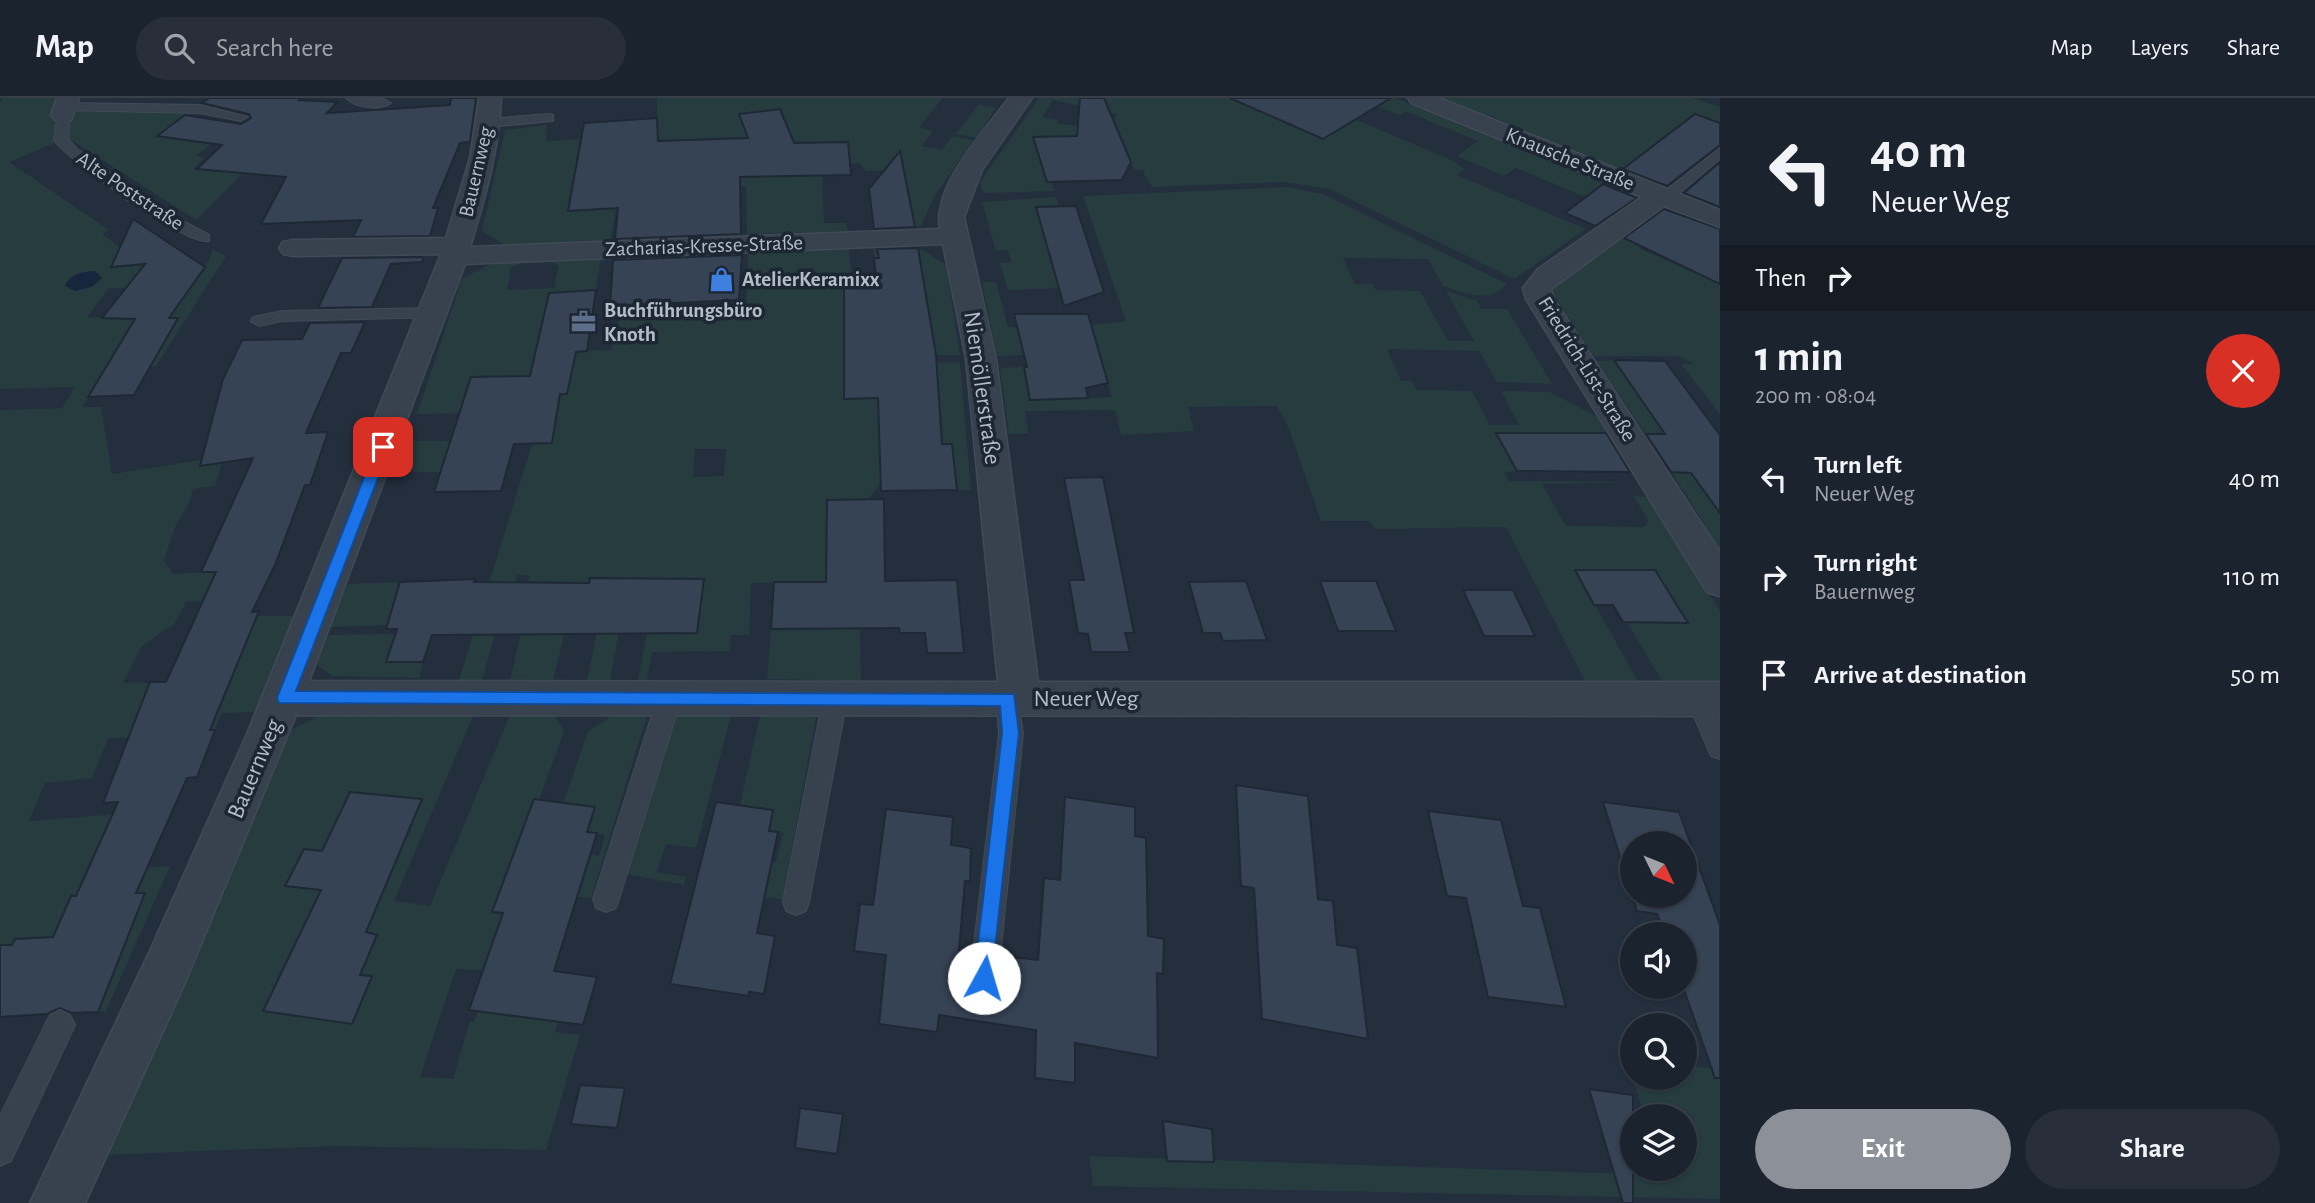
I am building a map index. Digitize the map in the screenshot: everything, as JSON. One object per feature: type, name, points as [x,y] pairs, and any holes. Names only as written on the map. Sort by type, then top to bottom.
[{"type":"street","name":"Bauernweg","points":[[57,1203],[149,1011],[285,698],[456,251],[488,123],[490,98]]},
{"type":"street","name":"Niemöllerstraße","points":[[1014,699],[980,352],[951,217],[956,195],[1021,98]]},
{"type":"street","name":"Knausche Straße","points":[[1419,98],[1720,219]]},
{"type":"street","name":"Friedrich-List-Straße","points":[[1664,196],[1548,275],[1538,288],[1540,299],[1720,582]]},
{"type":"street","name":"Zacharias-Kresse-Straße","points":[[456,251],[954,236]]},
{"type":"street","name":"Bauernweg","points":[[293,248],[456,251]]},
{"type":"street","name":"Neuer Weg","points":[[285,698],[1709,700]]},
{"type":"lane","points":[[353,98],[360,102],[384,103]]},
{"type":"lane","points":[[65,107],[200,109],[241,117]]},
{"type":"lane","name":"Alte Poststraße","points":[[65,107],[61,140],[72,152],[159,214],[203,238]]},
{"type":"lane","points":[[488,123],[548,118]]},
{"type":"lane","points":[[1664,196],[1720,152]]},
{"type":"lane","points":[[259,321],[282,316],[433,313]]},
{"type":"lane","points":[[606,899],[669,699]]},
{"type":"lane","points":[[796,902],[835,699]]},
{"type":"lane","points":[[984,978],[1014,699]]},
{"type":"lane","points":[[1709,700],[1720,748]]},
{"type":"lane","points":[[0,1150],[60,1025]]},
{"type":"green space","points":[[3,98],[60,98],[55,143],[9,162],[109,230],[102,234],[153,271],[187,255],[190,258],[174,289],[109,288],[87,317],[144,319],[82,407],[101,407],[112,474],[201,460],[201,466],[222,462],[215,486],[193,489],[189,503],[175,527],[164,560],[173,574],[251,570],[246,582],[270,580],[265,585],[206,601],[186,602],[175,623],[141,647],[123,683],[229,683],[257,616],[299,616],[260,712],[221,713],[215,730],[108,739],[92,778],[45,783],[29,821],[172,810],[91,864],[151,861],[149,867],[170,866],[106,1011],[98,1012],[145,893],[71,896],[53,937],[16,939],[12,945],[0,945],[0,410],[62,408],[75,387],[0,389],[0,103]]},
{"type":"green space","points":[[657,98],[943,98],[919,127],[933,131],[922,146],[941,150],[953,136],[974,140],[935,195],[921,226],[873,230],[873,221],[903,170],[866,171],[859,163],[832,165],[822,172],[824,223],[845,223],[848,231],[747,234],[746,186],[711,188],[658,221],[741,217],[741,235],[633,239],[636,214],[617,164],[576,166],[568,210],[616,209],[610,241],[505,245],[482,231],[505,130],[547,125],[546,141],[614,137],[615,123],[657,119]]},
{"type":"green space","points":[[1039,98],[1305,98],[1451,160],[1465,169],[1457,175],[1586,229],[1514,279],[1329,189],[1284,182],[1152,187],[1142,170],[1135,170],[1127,154],[1039,157],[1047,182],[1051,182],[1054,191],[987,193],[982,191],[980,182]],"holes":[[[1053,100],[1117,114],[1107,130],[1057,123],[1058,120],[1042,117]]]},
{"type":"green space","points":[[1372,98],[1395,98],[1624,192],[1629,201],[1592,225],[1574,218],[1595,201],[1516,168],[1504,176],[1457,156],[1478,141],[1405,111],[1399,115],[1369,103]]},
{"type":"green space","points":[[1438,98],[1692,98],[1720,107],[1720,123],[1695,114],[1633,162],[1671,183],[1663,189],[1491,116],[1475,114]]},
{"type":"green space","points":[[979,104],[996,108],[976,138],[956,134]]},
{"type":"green space","points":[[71,111],[194,112],[158,135],[212,144],[196,155],[204,158],[194,169],[243,173],[196,220],[68,138],[67,114]]},
{"type":"green space","points":[[1288,187],[1323,194],[1507,284],[1492,294],[1476,296],[1443,286],[1428,259],[1343,258],[1355,284],[1372,284],[1376,290],[1420,291],[1448,341],[1474,341],[1446,291],[1477,301],[1481,309],[1507,309],[1552,384],[1497,382],[1479,351],[1387,349],[1401,381],[1412,381],[1417,390],[1472,391],[1490,425],[1519,425],[1501,391],[1549,392],[1598,417],[1634,472],[1619,472],[1595,433],[1497,433],[1517,471],[1504,472],[1509,481],[1634,482],[1542,484],[1566,526],[1644,527],[1649,521],[1633,496],[1649,497],[1720,611],[1720,683],[1662,681],[1627,622],[1688,622],[1655,570],[1600,570],[1578,575],[1638,681],[1586,683],[1506,527],[1375,529],[1370,521],[1321,521],[1289,429],[1277,406],[1188,407],[1194,431],[1121,435],[1115,410],[1025,411],[1028,433],[1009,434],[1000,368],[1024,367],[1031,400],[1112,397],[1102,365],[1032,355],[997,356],[982,282],[996,282],[1008,327],[1053,330],[1126,321],[1083,196]]},
{"type":"green space","points":[[1056,197],[1083,287],[1008,290],[1000,263],[1011,262],[1008,250],[996,251],[982,202]]},
{"type":"green space","points":[[1660,211],[1680,214],[1720,230],[1661,230],[1639,248],[1720,284],[1720,414],[1681,364],[1695,364],[1678,356],[1594,356],[1550,289]]},
{"type":"green space","points":[[907,246],[925,251],[946,265],[960,355],[885,356],[844,363],[844,398],[939,398],[937,363],[960,363],[971,490],[957,490],[952,444],[880,444],[881,483],[868,499],[827,500],[827,518],[857,523],[861,681],[767,679],[771,629],[828,629],[829,582],[751,583],[749,635],[731,635],[730,651],[652,652],[647,680],[638,680],[647,633],[697,633],[704,579],[644,578],[619,633],[610,680],[587,680],[598,628],[578,627],[587,583],[528,582],[530,575],[517,575],[514,584],[509,584],[482,680],[459,680],[537,428],[524,412],[417,414],[462,279],[498,260],[528,261],[511,267],[507,290],[554,288],[559,266],[548,260],[601,257],[596,290],[549,293],[535,353],[611,350],[624,300],[611,285],[612,276],[628,275],[629,256],[740,252],[739,273],[648,304],[683,303],[683,310],[746,308],[748,251],[849,248],[855,322],[929,315],[920,257],[874,258],[873,247]],"holes":[[[695,449],[726,449],[724,476],[693,477]]]},
{"type":"green space","points":[[213,250],[226,256],[156,366],[130,368],[209,260]]},
{"type":"green space","points":[[1614,360],[1666,435],[1720,482],[1720,552],[1691,502],[1597,361]]},
{"type":"green space","points":[[407,441],[451,441],[441,472],[395,472]]},
{"type":"green space","points":[[399,582],[387,625],[330,627],[346,584]]},
{"type":"green space","points":[[395,634],[386,662],[423,662],[419,678],[332,676],[315,663],[326,635]]},
{"type":"green space","points":[[521,634],[564,635],[553,680],[510,680]]},
{"type":"green space","points":[[320,715],[473,716],[394,901],[430,906],[510,715],[555,716],[564,731],[539,800],[534,799],[502,886],[512,888],[483,970],[456,969],[420,1077],[453,1079],[470,1021],[474,1022],[478,1011],[558,1021],[555,1032],[580,1035],[546,1150],[338,1146],[100,1155],[289,731]]},
{"type":"green space","points":[[611,716],[647,716],[591,898],[566,895],[580,853],[599,856],[605,835],[587,832],[595,807],[563,803],[588,732]]},
{"type":"green space","points":[[674,716],[731,716],[696,848],[666,844],[657,872],[686,877],[684,885],[626,874]]},
{"type":"green space","points":[[760,716],[816,717],[783,900],[755,895],[763,860],[776,862],[783,833],[769,831],[773,810],[740,805]]},
{"type":"green space","points":[[1697,1067],[1720,1069],[1720,1199],[1093,1186],[1089,1156],[1620,1174],[1620,1181],[1697,1181],[1697,1104],[1641,1104],[1636,1090],[1697,1090]]},
{"type":"water","points":[[95,271],[102,278],[92,287],[75,291],[65,286],[73,276]]},
{"type":"building","points":[[209,98],[301,98],[299,100],[337,102],[327,113],[450,105],[451,98],[476,98],[470,142],[460,143],[433,208],[438,208],[430,236],[353,237],[361,220],[261,224],[286,177],[197,169],[222,145],[157,136],[185,115],[241,124],[251,118],[249,114],[202,103]]},
{"type":"building","points":[[1080,98],[1104,98],[1131,162],[1122,180],[1047,182],[1033,137],[1077,136]]},
{"type":"building","points":[[1230,98],[1391,98],[1323,139]]},
{"type":"building","points":[[780,109],[794,143],[848,142],[851,175],[740,177],[741,234],[615,239],[618,208],[568,211],[584,123],[657,118],[658,141],[748,138],[739,114]]},
{"type":"building","points":[[1695,114],[1720,123],[1720,145],[1667,186],[1623,169]]},
{"type":"building","points":[[900,151],[915,227],[874,229],[869,189]]},
{"type":"building","points":[[1720,162],[1720,207],[1684,193]]},
{"type":"building","points":[[1603,184],[1637,198],[1595,226],[1565,213]]},
{"type":"building","points":[[1076,206],[1104,292],[1064,306],[1036,207]]},
{"type":"building","points":[[1664,209],[1720,229],[1720,284],[1624,238]]},
{"type":"building","points":[[133,219],[205,267],[169,318],[178,318],[134,395],[88,397],[135,319],[102,318],[145,264],[111,267]]},
{"type":"building","points":[[918,248],[936,355],[942,444],[952,444],[957,490],[881,491],[878,398],[844,399],[844,286],[877,285],[874,258],[879,258],[877,249]]},
{"type":"building","points":[[742,255],[739,300],[610,306],[613,260]]},
{"type":"building","points":[[424,257],[422,262],[391,264],[372,307],[318,308],[342,258]]},
{"type":"building","points":[[596,290],[587,351],[576,352],[567,394],[560,394],[552,443],[514,444],[501,491],[434,492],[471,377],[530,376],[549,293]]},
{"type":"building","points":[[1014,314],[1088,314],[1108,383],[1086,388],[1088,398],[1030,400],[1024,367],[1027,367]]},
{"type":"building","points":[[365,322],[351,353],[341,353],[306,433],[328,432],[310,485],[305,485],[275,565],[252,612],[259,611],[210,730],[215,730],[197,777],[187,778],[136,893],[145,893],[98,1012],[72,1013],[59,1008],[47,1014],[0,1017],[0,945],[12,945],[15,939],[53,937],[71,896],[76,896],[118,802],[103,803],[150,682],[166,682],[216,572],[201,572],[253,458],[200,466],[223,379],[242,340],[302,339],[310,323]]},
{"type":"building","points":[[1614,360],[1665,361],[1720,435],[1720,513],[1691,473],[1671,472],[1646,434],[1665,434]]},
{"type":"building","points":[[1496,433],[1606,433],[1630,472],[1517,471]]},
{"type":"building","points":[[1103,477],[1134,633],[1125,633],[1130,652],[1091,652],[1088,634],[1078,633],[1069,580],[1084,580],[1064,478]]},
{"type":"building","points":[[884,499],[885,581],[957,580],[964,653],[927,653],[925,633],[900,633],[899,628],[771,629],[774,582],[826,582],[827,500]]},
{"type":"building","points":[[1575,570],[1655,570],[1688,623],[1623,622],[1613,605],[1594,605]]},
{"type":"building","points":[[590,578],[704,579],[697,633],[432,635],[423,662],[386,662],[397,629],[386,629],[400,582],[475,579],[474,582],[589,583]]},
{"type":"building","points":[[1246,581],[1267,640],[1223,641],[1220,633],[1203,633],[1189,582]]},
{"type":"building","points":[[1320,581],[1376,581],[1396,631],[1338,631]]},
{"type":"building","points":[[1463,590],[1513,590],[1535,636],[1484,636]]},
{"type":"building","points":[[1236,785],[1308,796],[1318,899],[1333,901],[1337,945],[1357,948],[1368,1039],[1262,1019],[1254,888],[1241,886]]},
{"type":"building","points":[[350,792],[422,799],[366,932],[377,935],[360,975],[372,976],[352,1024],[263,1011],[321,890],[285,886],[304,849],[322,851]]},
{"type":"building","points":[[1065,797],[1135,807],[1135,836],[1146,838],[1148,936],[1164,939],[1163,974],[1157,973],[1158,1058],[1075,1043],[1075,1083],[1035,1078],[1036,1030],[939,1015],[937,1032],[879,1024],[886,955],[854,951],[860,904],[873,905],[886,809],[953,817],[951,845],[971,848],[970,881],[965,881],[959,950],[970,951],[968,979],[973,990],[985,994],[996,989],[1003,956],[1038,960],[1044,878],[1060,880]]},
{"type":"building","points":[[534,799],[595,807],[587,832],[597,833],[554,971],[597,977],[583,1025],[469,1010],[503,913],[492,912]]},
{"type":"building","points":[[716,802],[773,810],[769,831],[778,832],[757,933],[775,936],[764,994],[749,992],[749,996],[670,984]]},
{"type":"building","points":[[1603,802],[1679,812],[1686,831],[1620,831],[1620,856]]},
{"type":"building","points":[[1428,811],[1501,820],[1523,906],[1540,908],[1566,1007],[1488,997],[1466,898],[1447,896]]},
{"type":"building","points":[[1698,864],[1720,925],[1720,1078],[1715,1078],[1697,1027],[1697,1013],[1692,1013],[1687,999],[1697,999],[1697,922],[1660,922],[1657,914],[1637,911],[1636,908],[1698,908]]},
{"type":"building","points":[[580,1085],[625,1088],[617,1128],[571,1124]]},
{"type":"building","points":[[1589,1089],[1633,1095],[1633,1104],[1620,1104],[1620,1181],[1633,1181],[1633,1203],[1623,1203]]},
{"type":"building","points":[[800,1108],[843,1114],[837,1154],[795,1148]]},
{"type":"building","points":[[1163,1121],[1212,1129],[1214,1162],[1167,1161]]},
{"type":"place","name":"AtelierKeramixx","points":[[722,279]]},
{"type":"place","name":"Buchführungsbüro Knoth","points":[[584,322]]},
{"type":"route","points":[[383,447],[285,698],[1008,699],[1011,733],[984,978]]}]
